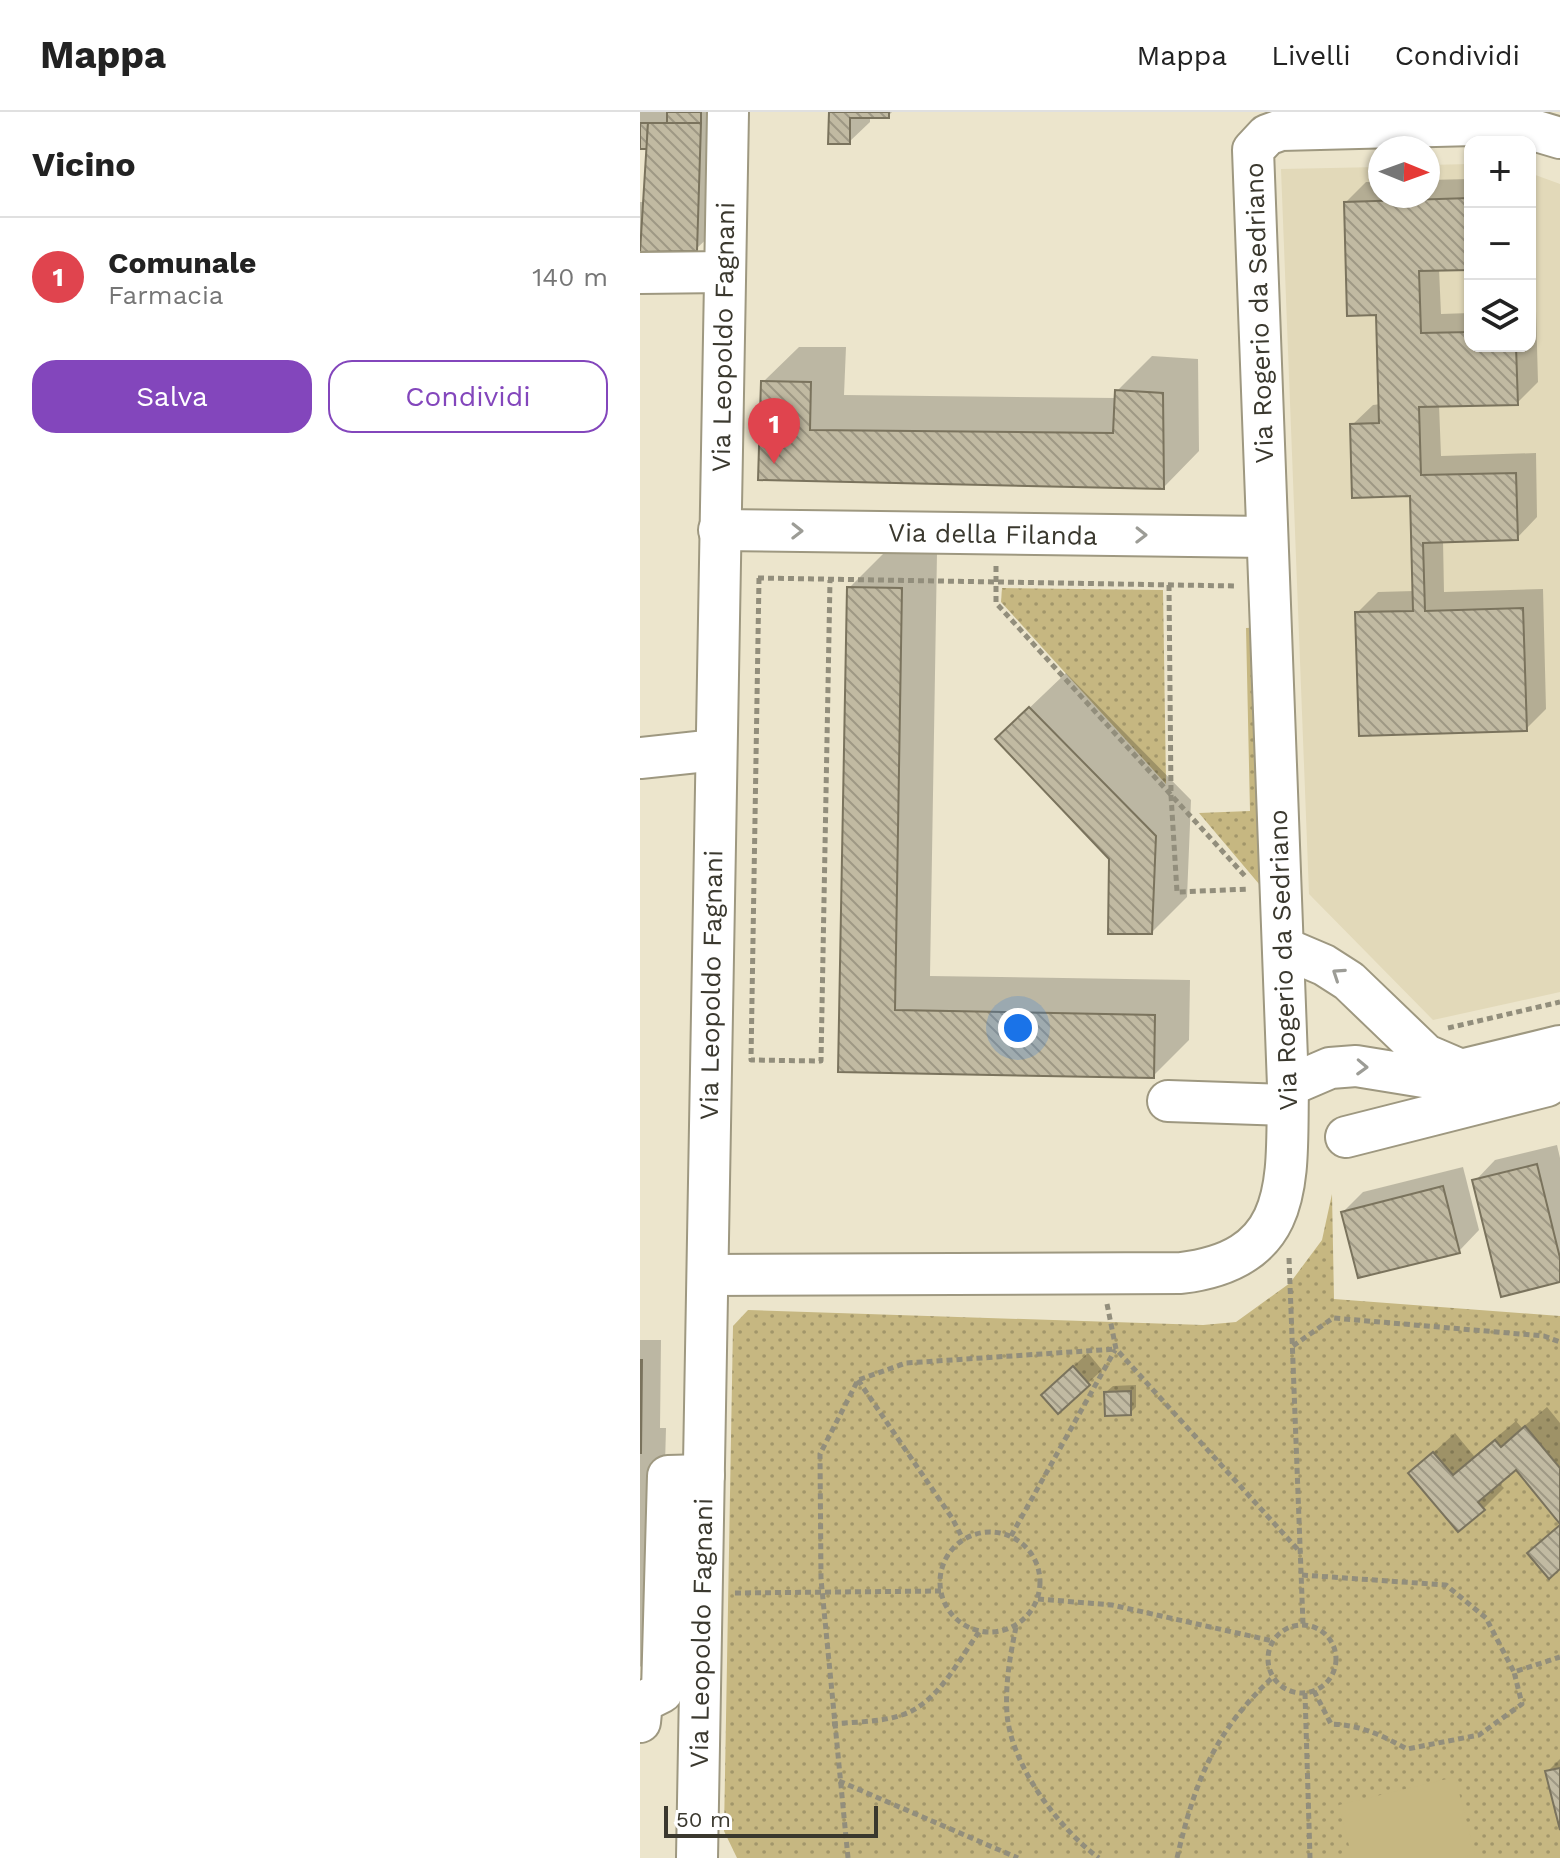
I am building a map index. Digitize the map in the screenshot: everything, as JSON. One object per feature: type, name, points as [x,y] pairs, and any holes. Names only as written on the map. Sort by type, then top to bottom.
[{"type":"street","name":"Via Leopoldo Fagnani","points":[[697,1858],[698,1726],[690,1580],[704,1475],[728,112]]},
{"type":"street","points":[[1559,112],[1560,123]]},
{"type":"street","points":[[1267,126],[1513,124],[1560,138]]},
{"type":"street","name":"Via Rogerio da Sedriano","points":[[708,1275],[1181,1273],[1230,1262],[1267,1230],[1278,1210],[1287,1182],[1284,948],[1251,161],[1253,150],[1267,126]]},
{"type":"street","points":[[640,273],[725,272]]},
{"type":"street","name":"Via della Filanda","points":[[719,530],[1267,537]]},
{"type":"street","points":[[640,758],[716,750]]},
{"type":"street","points":[[1284,948],[1324,965],[1349,981],[1426,1055],[1461,1070]]},
{"type":"street","points":[[1168,1101],[1287,1095],[1330,1068],[1356,1066],[1436,1079],[1548,1049],[1547,1086],[1346,1137]]},
{"type":"street","points":[[690,1580],[662,1692],[642,1702],[640,1724],[698,1726]]},
{"type":"path","points":[[995,533],[996,603],[1171,795],[1214,842],[1257,888],[1177,892],[1171,795],[1169,585]]},
{"type":"path","points":[[718,578],[1269,586]]},
{"type":"path","points":[[759,578],[751,1060],[821,1061],[830,580]]},
{"type":"path","points":[[1442,1029],[1560,1002]]},
{"type":"path","points":[[1278,1210],[1288,1243],[1303,1624]]},
{"type":"path","points":[[1104,1273],[1116,1349],[1302,1554]]},
{"type":"path","points":[[1293,1346],[1333,1318],[1544,1336],[1560,1342]]},
{"type":"path","points":[[848,1858],[832,1724],[822,1592],[820,1454],[858,1380],[906,1363],[1116,1349]]},
{"type":"path","points":[[1011,1536],[1116,1349]]},
{"type":"path","points":[[858,1380],[963,1539]]},
{"type":"path","points":[[994,1532],[1011,1536],[1036,1561],[1040,1581],[1038,1599],[1029,1614],[1016,1626],[999,1632],[979,1632],[962,1625],[950,1613],[941,1591],[942,1567],[950,1551],[963,1539],[994,1532]]},
{"type":"path","points":[[1302,1575],[1446,1585],[1486,1618],[1514,1672],[1522,1704],[1479,1735],[1407,1749],[1377,1732],[1352,1724],[1331,1724],[1314,1691]]},
{"type":"path","points":[[690,1580],[822,1592],[941,1591]]},
{"type":"path","points":[[1038,1599],[1112,1605],[1273,1641]]},
{"type":"path","points":[[1303,1624],[1326,1633],[1336,1655],[1331,1678],[1314,1691],[1305,1693],[1286,1689],[1273,1677],[1268,1664],[1273,1641],[1288,1628],[1303,1624]]},
{"type":"path","points":[[1016,1626],[1006,1672],[1007,1717],[1020,1756],[1037,1793],[1099,1858]]},
{"type":"path","points":[[832,1724],[901,1716],[920,1707],[935,1694],[979,1632]]},
{"type":"path","points":[[1514,1672],[1560,1657]]},
{"type":"path","points":[[1177,1858],[1191,1796],[1204,1766],[1252,1697],[1273,1677]]},
{"type":"path","points":[[1305,1693],[1310,1858]]},
{"type":"path","points":[[839,1781],[1018,1858]]},
{"type":"shaded area","points":[[1464,164],[1464,352],[1536,352],[1536,175],[1560,184],[1560,992],[1433,1020],[1309,894],[1281,169],[1368,167],[1368,208],[1440,208],[1440,165]]},
{"type":"shaded area","points":[[1002,588],[1163,590],[1166,784],[1001,602]]},
{"type":"shaded area","points":[[1264,627],[1276,883],[1259,884],[1199,813],[1250,811],[1246,628]]},
{"type":"shaded area","points":[[1332,1194],[1334,1299],[1560,1316],[1560,1858],[737,1858],[724,1831],[733,1326],[748,1310],[1203,1325],[1236,1322],[1290,1283],[1322,1240]]},
{"type":"shaded area","points":[[1455,1777],[1475,1854],[1460,1858],[1352,1858],[1339,1805]]},
{"type":"building","points":[[667,112],[701,112],[701,123],[667,123]]},
{"type":"building","points":[[829,112],[889,112],[889,118],[850,118],[850,144],[828,144]]},
{"type":"building","points":[[640,123],[648,123],[647,149],[640,149]]},
{"type":"building","points":[[648,123],[701,123],[697,251],[640,252]]},
{"type":"building","points":[[1464,198],[1464,270],[1419,271],[1421,333],[1464,332],[1464,352],[1516,352],[1518,405],[1419,407],[1421,475],[1516,473],[1518,540],[1423,543],[1425,611],[1523,608],[1527,731],[1359,736],[1355,612],[1413,611],[1410,496],[1352,498],[1350,424],[1379,423],[1376,315],[1347,316],[1344,202],[1368,201],[1368,208],[1440,208],[1440,199]]},
{"type":"building","points":[[761,381],[811,382],[810,430],[1113,433],[1115,390],[1163,393],[1164,489],[758,480]]},
{"type":"building","points":[[847,587],[902,588],[895,1010],[1155,1015],[1154,1078],[838,1072]]},
{"type":"building","points":[[1029,707],[1156,836],[1152,934],[1108,934],[1109,859],[995,739]]},
{"type":"building","points":[[1537,1164],[1560,1258],[1560,1282],[1501,1297],[1472,1180]]},
{"type":"building","points":[[1443,1186],[1460,1253],[1358,1278],[1341,1212]]},
{"type":"building","points":[[642,1360],[641,1453],[640,1453]]},
{"type":"building","points":[[1073,1366],[1090,1385],[1058,1414],[1041,1395]]},
{"type":"building","points":[[1131,1391],[1131,1415],[1105,1416],[1104,1392]]},
{"type":"building","points":[[1525,1426],[1560,1468],[1560,1524],[1516,1470],[1478,1502],[1485,1510],[1458,1532],[1408,1473],[1433,1452],[1453,1475],[1495,1440],[1501,1447]]},
{"type":"building","points":[[1560,1525],[1560,1569],[1549,1579],[1527,1553]]},
{"type":"building","points":[[1560,1768],[1560,1830],[1545,1771]]},
{"type":"place","name":"Comunale","points":[[774,464]]}]
